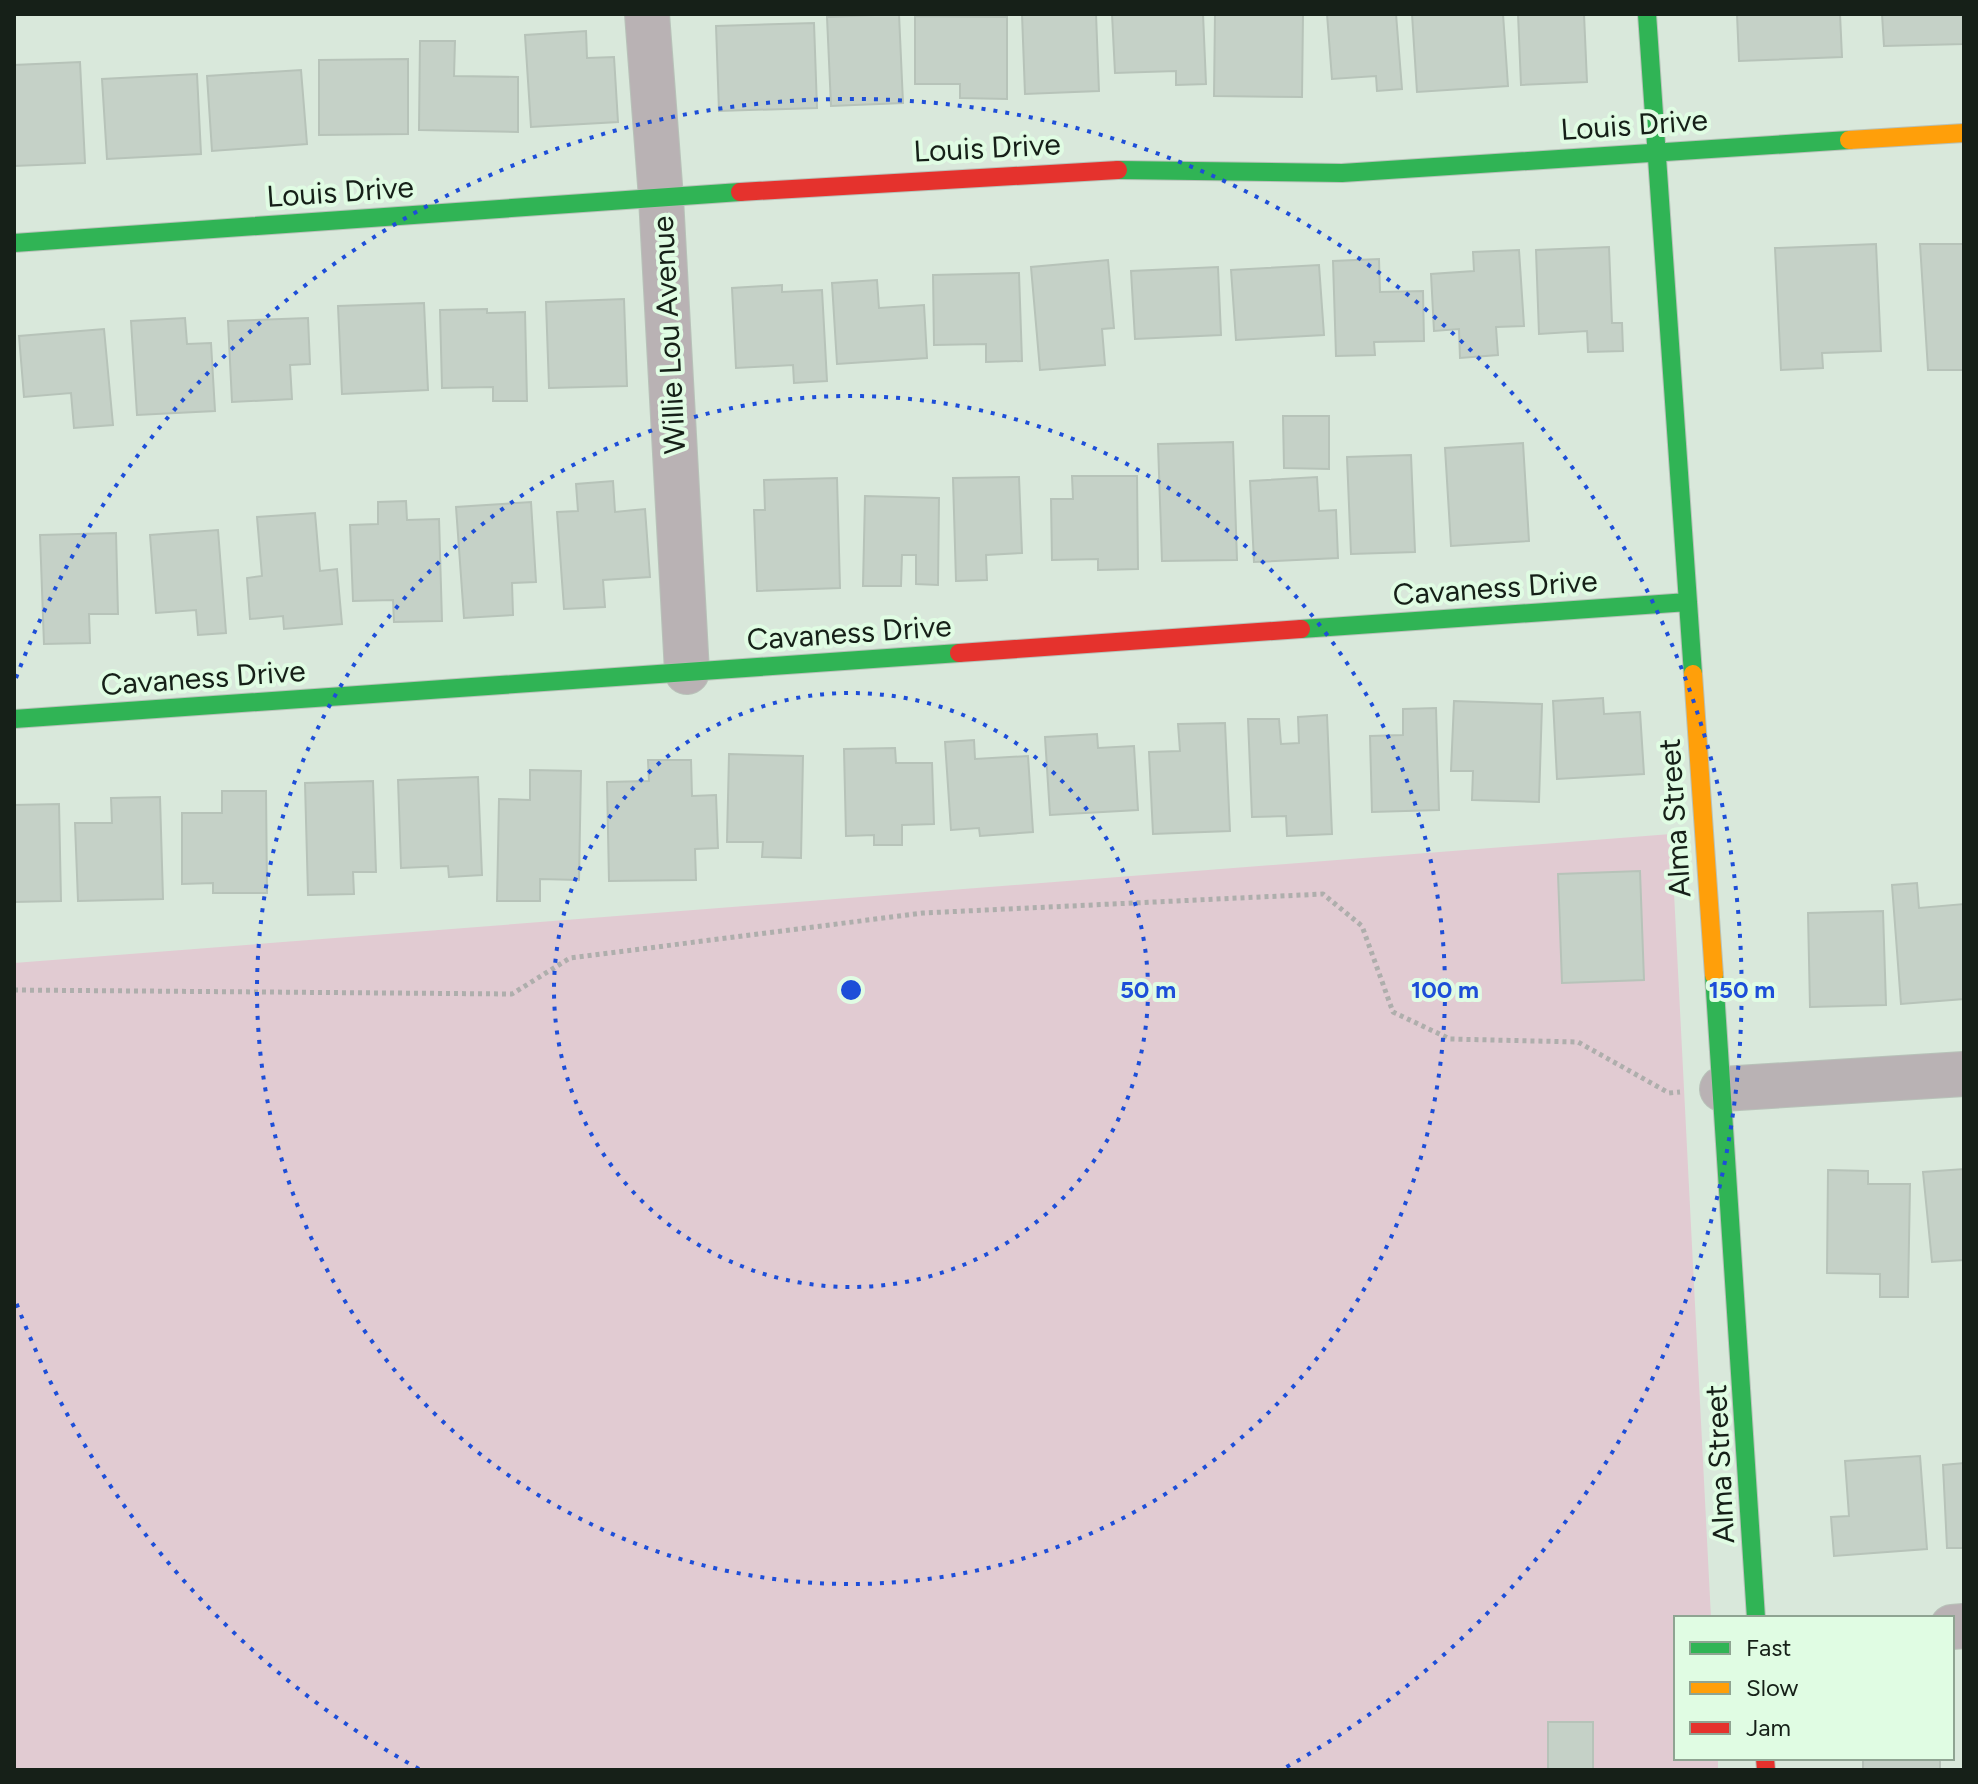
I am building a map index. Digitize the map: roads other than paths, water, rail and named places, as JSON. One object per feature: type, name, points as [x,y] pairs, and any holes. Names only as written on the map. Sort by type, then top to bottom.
[{"type":"street","name":"Willie Lou Avenue","points":[[647,14],[661,198],[687,664]]},
{"type":"street","name":"Alma Street","points":[[1647,14],[1756,1616]]},
{"type":"street","name":"Louis Drive","points":[[14,243],[991,175],[1108,170],[1342,173],[1964,133]]},
{"type":"street","name":"Cavaness Drive","points":[[14,719],[687,664],[1688,602]]},
{"type":"street","points":[[1722,1089],[1964,1074]]}]
